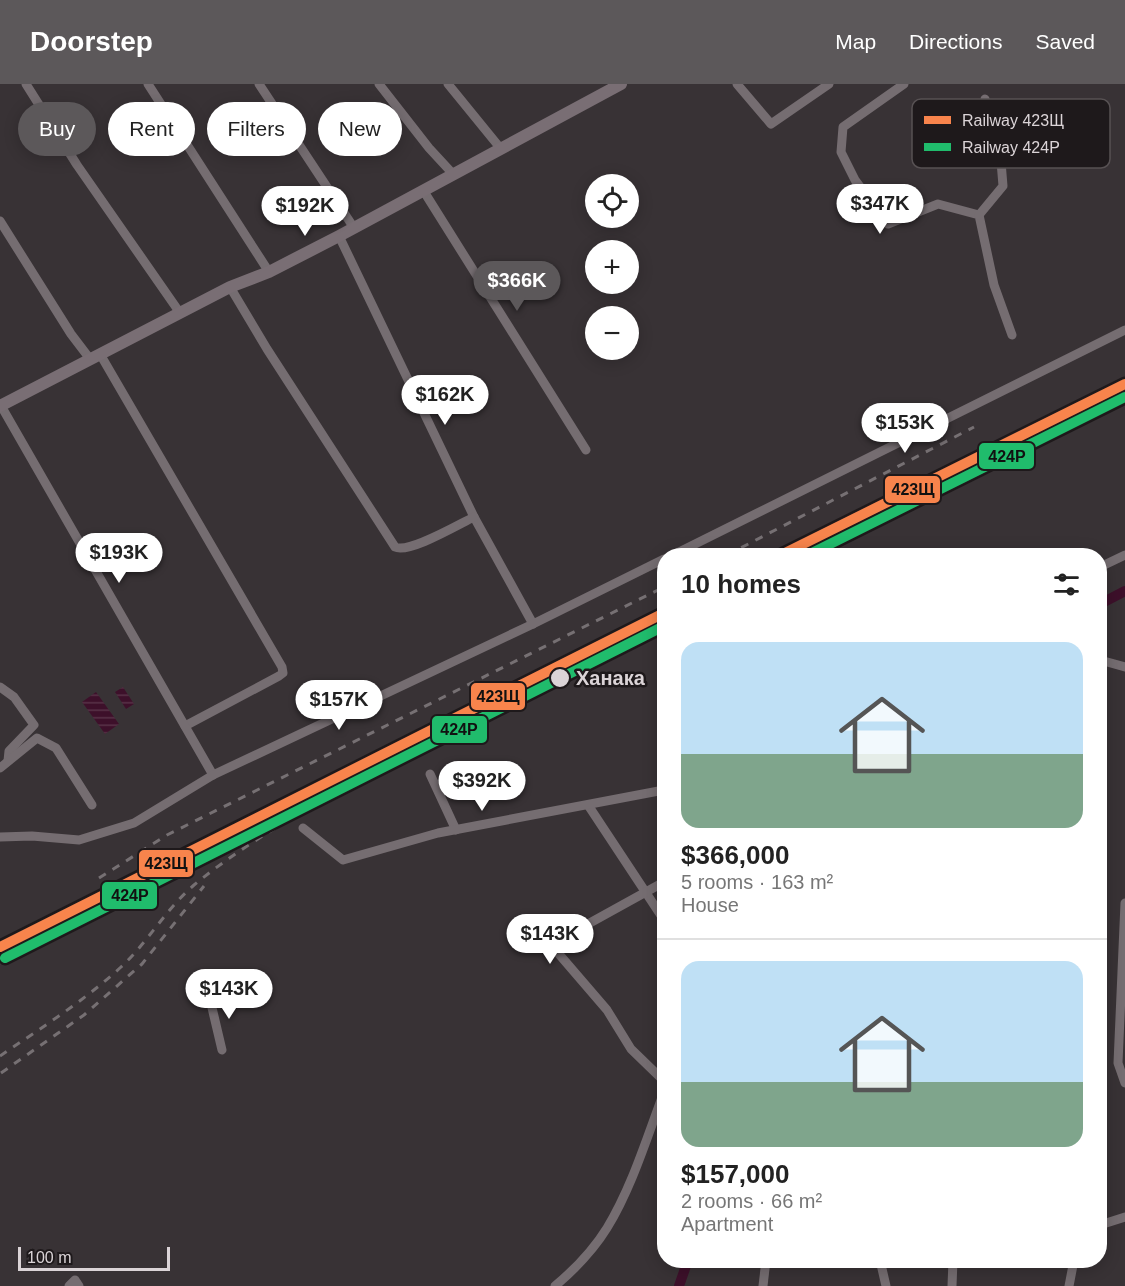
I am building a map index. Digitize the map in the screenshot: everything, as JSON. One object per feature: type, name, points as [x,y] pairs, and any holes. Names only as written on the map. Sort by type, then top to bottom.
[{"type":"street","points":[[26,84],[77,165],[180,313]]},
{"type":"street","points":[[148,84],[269,272]]},
{"type":"street","points":[[259,84],[354,228]]},
{"type":"street","points":[[379,84],[429,148],[453,174]]},
{"type":"street","points":[[448,84],[501,149]]},
{"type":"street","points":[[213,775],[0,405],[230,287],[269,272],[339,236],[621,84]]},
{"type":"street","points":[[737,84],[771,124],[829,84]]},
{"type":"street","points":[[904,84],[843,127],[841,153],[855,180],[888,224],[938,204],[979,215]]},
{"type":"street","points":[[979,215],[1003,186],[1002,168]]},
{"type":"street","points":[[423,189],[586,450]]},
{"type":"street","points":[[979,215],[994,285],[1012,335]]},
{"type":"street","points":[[0,221],[71,334],[95,357],[282,667],[283,673],[279,676],[185,726]]},
{"type":"street","points":[[339,236],[474,517],[533,624]]},
{"type":"street","points":[[230,287],[267,349],[395,547],[403,549],[417,544],[474,517]]},
{"type":"street","points":[[687,548],[1125,330]]},
{"type":"street","points":[[1107,564],[1125,555]]},
{"type":"street","points":[[0,837],[32,836],[79,840],[134,823],[213,775],[533,624],[657,562]]},
{"type":"street","points":[[1107,662],[1125,667]]},
{"type":"street","points":[[0,687],[14,697],[34,725],[9,751],[8,761]]},
{"type":"street","points":[[0,768],[37,738],[56,748],[92,806]]},
{"type":"street","points":[[430,774],[456,830]]},
{"type":"street","points":[[303,828],[344,860],[456,830],[657,791]]},
{"type":"street","points":[[588,805],[657,908]]},
{"type":"street","points":[[657,887],[552,946],[607,1010],[631,1049],[657,1074]]},
{"type":"street","points":[[1125,903],[1118,1063],[1125,1083]]},
{"type":"street","points":[[209,995],[222,1050]]},
{"type":"street","points":[[555,1286],[572,1272],[607,1229],[633,1173],[657,1110]]},
{"type":"street","points":[[1107,1223],[1125,1217]]},
{"type":"street","points":[[762,1286],[765,1268]]},
{"type":"street","points":[[882,1268],[886,1286]]},
{"type":"street","points":[[952,1286],[953,1268]]},
{"type":"street","points":[[1069,1286],[1072,1268]]},
{"type":"street","points":[[69,1286],[75,1280],[79,1286]]},
{"type":"shaded area","points":[[123,687],[134,704],[126,709],[115,692]]},
{"type":"shaded area","points":[[96,692],[119,724],[105,734],[82,702]]},
{"type":"waterway","points":[[1107,600],[1125,591]]},
{"type":"waterway","points":[[679,1286],[685,1268]]},
{"type":"railway","points":[[741,548],[974,427]]},
{"type":"railway","points":[[99,878],[167,835],[657,590]]},
{"type":"railway","points":[[0,1056],[62,1014],[121,967],[184,894],[220,865],[302,813],[418,754]]},
{"type":"railway","points":[[0,963],[239,845]]},
{"type":"railway","points":[[1,1073],[84,1015],[142,964],[204,886]]},
{"type":"rail line","name":"423Щ","points":[[795,548],[1125,384]]},
{"type":"rail line","name":"424Р","points":[[822,548],[1125,397]]},
{"type":"rail line","name":"423Щ","points":[[0,947],[657,617]]},
{"type":"rail line","name":"424Р","points":[[5,958],[657,630]]},
{"type":"place","name":"Ханака","points":[[560,678]]}]
